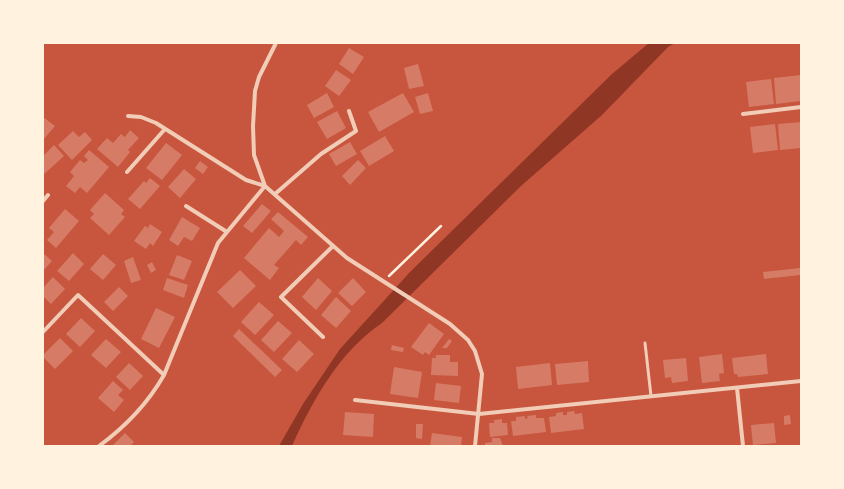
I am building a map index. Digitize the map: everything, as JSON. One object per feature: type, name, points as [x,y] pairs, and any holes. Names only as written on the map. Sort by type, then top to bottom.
[{"type":"street","points":[[265,186],[254,155],[253,126],[255,91],[259,77],[276,43]]},
{"type":"street","points":[[743,114],[801,107]]},
{"type":"street","points":[[275,194],[321,154],[356,131],[349,111]]},
{"type":"street","points":[[128,116],[141,117],[165,129],[246,180],[265,186],[333,246],[382,282],[459,330],[468,340],[475,352],[482,374],[475,446]]},
{"type":"street","points":[[127,172],[165,129]]},
{"type":"street","points":[[98,446],[122,428],[155,390],[164,375],[205,272],[218,244],[265,186]]},
{"type":"street","points":[[43,201],[48,195]]},
{"type":"street","points":[[186,206],[227,232]]},
{"type":"street","points":[[323,337],[281,297],[333,246]]},
{"type":"street","points":[[43,332],[78,295],[164,375]]},
{"type":"street","points":[[355,400],[479,414],[801,381]]},
{"type":"street","points":[[737,388],[743,446]]},
{"type":"lane","points":[[645,343],[651,396]]},
{"type":"path","points":[[382,282],[441,226]]},
{"type":"shaded area","points":[[649,43],[675,43],[668,47],[602,115],[521,186],[382,323],[367,334],[353,348],[340,362],[318,395],[292,446],[279,446],[303,404],[340,349],[410,272],[612,74]]},
{"type":"building","points":[[349,48],[364,57],[353,74],[339,64]]},
{"type":"building","points":[[418,64],[424,86],[409,89],[404,68]]},
{"type":"building","points":[[336,70],[351,80],[339,96],[325,86]]},
{"type":"building","points":[[801,75],[801,101],[776,104],[774,78]]},
{"type":"building","points":[[771,79],[774,104],[749,107],[746,82]]},
{"type":"building","points":[[327,93],[334,107],[314,118],[307,105]]},
{"type":"building","points":[[403,93],[414,112],[379,132],[368,112]]},
{"type":"building","points":[[428,93],[433,111],[420,114],[415,97]]},
{"type":"building","points":[[337,111],[346,128],[327,139],[317,122]]},
{"type":"building","points":[[43,117],[55,126],[43,140]]},
{"type":"building","points":[[801,122],[801,148],[780,150],[778,124]]},
{"type":"building","points":[[775,124],[778,150],[753,153],[750,127]]},
{"type":"building","points":[[130,130],[139,138],[128,150],[130,152],[118,167],[97,149],[107,138],[113,143],[121,134],[125,137]]},
{"type":"building","points":[[73,131],[79,137],[85,132],[92,140],[72,160],[58,145]]},
{"type":"building","points":[[385,136],[394,151],[369,166],[360,151]]},
{"type":"building","points":[[350,142],[357,154],[336,166],[329,154]]},
{"type":"building","points":[[166,143],[182,155],[162,180],[146,168]]},
{"type":"building","points":[[54,145],[64,156],[43,175],[43,156]]},
{"type":"building","points":[[89,150],[109,167],[87,193],[80,187],[75,193],[66,186],[74,176],[70,172],[80,160],[84,163],[88,160],[84,156]]},
{"type":"building","points":[[358,160],[366,168],[350,185],[342,176]]},
{"type":"building","points":[[200,161],[208,167],[203,174],[195,168]]},
{"type":"building","points":[[184,169],[196,179],[180,198],[168,187]]},
{"type":"building","points":[[150,178],[160,186],[140,209],[128,199],[144,181],[146,183]]},
{"type":"building","points":[[105,193],[124,210],[121,214],[125,217],[109,235],[90,218],[94,214],[90,210]]},
{"type":"building","points":[[262,204],[271,211],[252,233],[243,226]]},
{"type":"building","points":[[65,209],[79,221],[56,248],[47,240],[54,232],[49,228]]},
{"type":"building","points":[[278,212],[308,237],[301,245],[296,240],[274,265],[279,268],[270,280],[244,258],[269,228],[279,237],[284,231],[271,219]]},
{"type":"building","points":[[182,217],[200,228],[192,241],[184,237],[178,246],[169,240]]},
{"type":"building","points":[[150,224],[162,232],[153,246],[150,243],[146,249],[134,241],[145,226],[148,228]]},
{"type":"building","points":[[43,253],[52,261],[43,271]]},
{"type":"building","points":[[73,253],[84,264],[69,281],[57,271]]},
{"type":"building","points":[[103,254],[116,265],[103,280],[90,269]]},
{"type":"building","points":[[177,255],[192,261],[184,280],[169,275]]},
{"type":"building","points":[[133,257],[141,280],[131,283],[124,261]]},
{"type":"building","points":[[152,262],[156,270],[151,273],[147,265]]},
{"type":"building","points":[[800,268],[800,275],[764,279],[763,272]]},
{"type":"building","points":[[240,270],[256,286],[233,308],[217,292]]},
{"type":"building","points":[[53,277],[65,289],[51,304],[43,296],[43,288]]},
{"type":"building","points":[[167,278],[188,285],[184,298],[163,290]]},
{"type":"building","points":[[318,278],[332,291],[316,310],[302,297]]},
{"type":"building","points":[[353,278],[366,292],[352,306],[338,293]]},
{"type":"building","points":[[119,287],[128,296],[113,311],[104,302]]},
{"type":"building","points":[[336,297],[351,311],[336,328],[321,315]]},
{"type":"building","points":[[259,302],[274,315],[255,335],[241,322]]},
{"type":"building","points":[[156,308],[175,317],[159,348],[141,339]]},
{"type":"building","points":[[81,318],[95,331],[80,347],[66,334]]},
{"type":"building","points":[[278,321],[292,333],[274,352],[261,340]]},
{"type":"building","points":[[429,323],[444,334],[429,355],[425,352],[423,355],[411,347]]},
{"type":"building","points":[[239,329],[282,370],[275,377],[233,336]]},
{"type":"building","points":[[60,338],[73,351],[55,369],[43,357],[43,355]]},
{"type":"building","points":[[106,339],[121,352],[106,368],[91,355]]},
{"type":"building","points":[[449,339],[452,341],[447,348],[442,348]]},
{"type":"building","points":[[299,340],[314,354],[297,372],[282,359]]},
{"type":"building","points":[[392,345],[404,348],[403,352],[391,350]]},
{"type":"building","points":[[722,354],[724,373],[719,374],[720,381],[702,383],[699,357]]},
{"type":"building","points":[[766,354],[768,374],[738,377],[737,374],[734,374],[732,358]]},
{"type":"building","points":[[436,355],[450,355],[450,362],[458,362],[458,376],[431,375],[432,358],[436,358]]},
{"type":"building","points":[[686,358],[688,381],[672,383],[671,377],[665,378],[663,360]]},
{"type":"building","points":[[588,361],[589,382],[557,385],[555,364]]},
{"type":"building","points":[[129,363],[143,376],[130,390],[116,377]]},
{"type":"building","points":[[550,363],[552,385],[518,389],[516,367]]},
{"type":"building","points":[[394,367],[422,372],[418,398],[390,394]]},
{"type":"building","points":[[113,381],[123,390],[118,395],[124,400],[114,412],[98,398]]},
{"type":"building","points":[[436,383],[461,386],[459,403],[434,400]]},
{"type":"building","points":[[574,411],[575,414],[582,413],[584,429],[551,433],[549,417],[556,416],[556,413],[563,412],[563,415],[567,415],[567,412]]},
{"type":"building","points":[[345,412],[374,414],[373,437],[343,435]]},
{"type":"building","points":[[536,415],[536,418],[544,418],[546,432],[513,436],[511,421],[516,421],[516,417],[525,416],[525,419],[528,418],[527,416]]},
{"type":"building","points":[[790,415],[791,424],[784,425],[784,416]]},
{"type":"building","points":[[502,419],[502,423],[507,423],[508,435],[490,437],[489,423],[494,423],[494,420]]},
{"type":"building","points":[[774,423],[776,443],[753,445],[751,425]]},
{"type":"building","points":[[416,424],[423,424],[422,439],[416,438]]},
{"type":"building","points":[[125,433],[134,442],[130,446],[112,446]]},
{"type":"building","points":[[432,433],[462,437],[461,446],[430,446]]},
{"type":"building","points":[[492,438],[500,438],[503,446],[485,446],[485,443],[492,442]]}]
